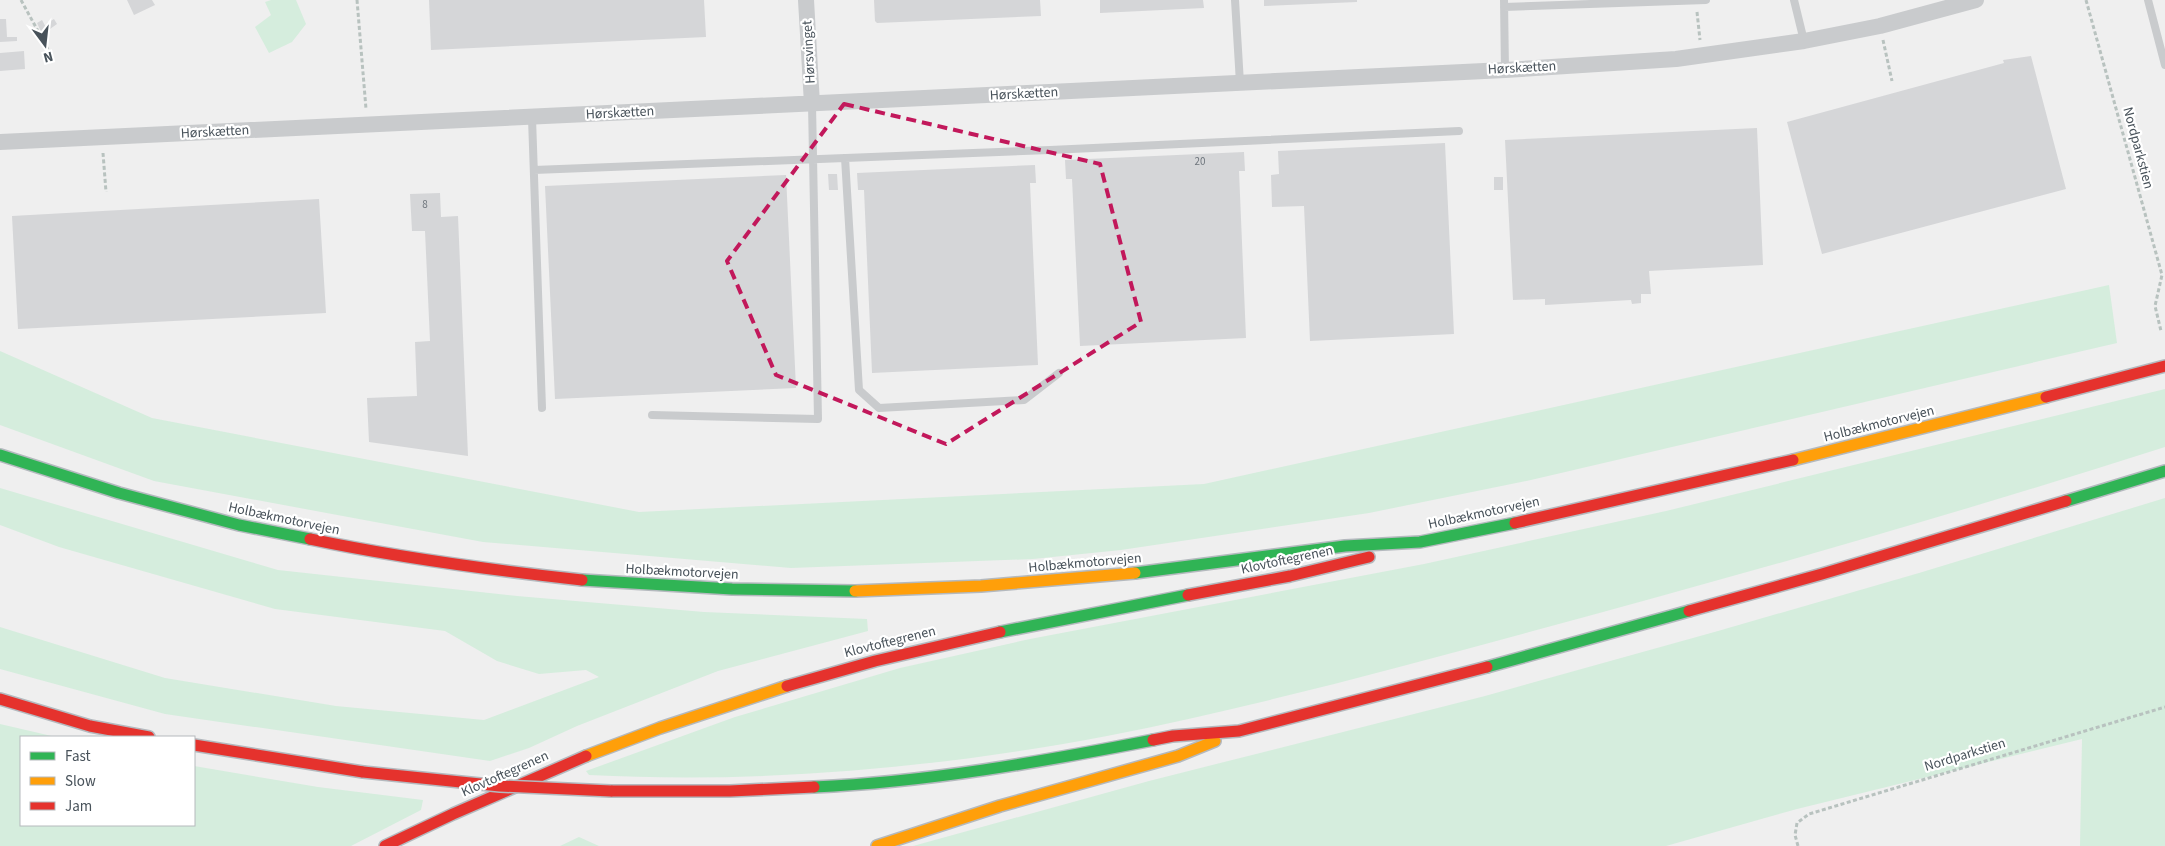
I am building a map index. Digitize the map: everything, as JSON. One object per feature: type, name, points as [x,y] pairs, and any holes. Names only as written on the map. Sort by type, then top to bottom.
[{"type":"highway","name":"Holbækmotorvejen","points":[[0,455],[98,488],[220,521],[302,540],[468,568],[641,586],[802,590],[980,586],[1177,569],[1340,546],[1426,541],[1819,454],[2165,366]]},
{"type":"highway","points":[[877,846],[1000,806],[1178,756],[1239,731],[1461,674],[1822,574],[2165,471]]},
{"type":"highway","name":"Klovtoftegrenen","points":[[384,846],[555,767],[666,726],[792,684],[874,660],[949,643],[1319,569],[1426,541]]},
{"type":"highway","points":[[0,699],[90,726],[145,736]]},
{"type":"highway","points":[[195,746],[363,772],[500,786],[611,791],[748,790],[821,787],[926,778],[1029,764],[1173,736],[1239,731]]},
{"type":"street","name":"Hørsvinget","points":[[806,0],[812,104]]},
{"type":"street","name":"Hørskætten","points":[[0,142],[1505,70],[1676,59],[1804,41],[1880,26],[1976,0]]},
{"type":"lane","points":[[1235,0],[1240,83]]},
{"type":"lane","points":[[1505,70],[1504,4],[1706,0]]},
{"type":"lane","points":[[1794,0],[1804,41]]},
{"type":"lane","points":[[2148,0],[2165,65]]},
{"type":"lane","points":[[652,415],[818,419],[812,104]]},
{"type":"lane","points":[[532,118],[542,408]]},
{"type":"lane","points":[[534,170],[1459,131]]},
{"type":"lane","points":[[845,158],[859,390],[879,408],[1024,400],[1059,373]]},
{"type":"path","points":[[21,0],[50,53]]},
{"type":"path","points":[[357,0],[367,125]]},
{"type":"path","name":"Nordparkstien","points":[[2086,0],[2162,275],[2155,306],[2161,330]]},
{"type":"path","points":[[1696,1],[1701,55]]},
{"type":"path","points":[[1880,26],[1892,81]]},
{"type":"path","points":[[103,151],[106,192]]},
{"type":"path","name":"Nordparkstien","points":[[1798,846],[1795,835],[1797,823],[1809,814],[2165,707]]},
{"type":"highlighted area","points":[[844,104],[1100,164],[1141,322],[946,444],[776,375],[727,261]]},
{"type":"green space","points":[[271,0],[296,0],[306,24],[292,42],[269,53],[255,27],[271,15],[265,2]]},
{"type":"green space","points":[[2109,285],[2117,343],[1531,480],[1369,513],[1121,550],[1033,559],[791,568],[483,542],[154,481],[0,425],[0,351],[152,418],[639,512],[1204,484]]},
{"type":"green space","points":[[2165,389],[2165,447],[1929,520],[1771,565],[1427,660],[1214,713],[1107,736],[979,757],[914,765],[784,775],[719,777],[589,775],[586,771],[735,717],[900,668],[1030,639],[1424,564],[1666,511]]},
{"type":"green space","points":[[0,488],[278,570],[517,596],[704,612],[867,619],[868,631],[718,671],[577,726],[529,748],[490,761],[165,714],[0,669],[0,627],[165,678],[336,706],[484,720],[599,677],[586,670],[539,674],[497,661],[445,631],[275,609],[59,547],[0,525]]},
{"type":"green space","points":[[2165,498],[2165,846],[2080,846],[2082,739],[1797,809],[1666,846],[913,846],[1149,781],[1485,696],[1919,573]]},
{"type":"green space","points":[[0,724],[52,736],[20,736],[20,826],[195,826],[195,766],[318,787],[423,800],[421,810],[351,846],[0,846]]},
{"type":"green space","points":[[579,837],[599,846],[560,846]]},
{"type":"building","points":[[127,0],[152,0],[155,5],[134,15]]},
{"type":"building","points":[[429,0],[704,0],[706,37],[431,50]]},
{"type":"building","points":[[874,0],[1040,0],[1041,16],[877,23],[875,21]]},
{"type":"building","points":[[1100,0],[1203,0],[1204,8],[1100,13]]},
{"type":"building","points":[[1264,0],[1357,0],[1357,2],[1264,6]]},
{"type":"building","points":[[0,19],[6,19],[7,37],[17,37],[17,41],[0,42]]},
{"type":"building","points":[[54,19],[57,24],[50,29],[47,23]]},
{"type":"building","points":[[42,20],[49,33],[43,36],[37,23]]},
{"type":"building","points":[[24,51],[25,69],[0,71],[0,53]]},
{"type":"building","points":[[2031,56],[2066,189],[1822,254],[1787,122],[2004,63],[2003,60]]},
{"type":"building","points":[[1757,128],[1763,265],[1649,271],[1651,294],[1641,294],[1641,303],[1632,304],[1631,300],[1545,305],[1545,299],[1513,300],[1505,140]]},
{"type":"building","points":[[1445,143],[1454,334],[1310,341],[1304,206],[1272,207],[1271,175],[1279,174],[1278,151]]},
{"type":"building","points":[[1244,152],[1245,171],[1239,171],[1246,338],[1080,346],[1072,179],[1066,179],[1065,160]]},
{"type":"building","points":[[1035,165],[1036,183],[1030,183],[1038,365],[872,373],[864,190],[858,190],[857,173]]},
{"type":"building","points":[[828,174],[837,174],[838,190],[829,190]]},
{"type":"building","points":[[786,175],[796,388],[555,399],[545,186]]},
{"type":"building","points":[[1494,177],[1503,177],[1503,190],[1494,190]]},
{"type":"building","points":[[440,193],[441,217],[458,216],[468,456],[369,442],[367,398],[417,396],[415,342],[430,341],[425,231],[412,231],[410,194]]},
{"type":"building","points":[[319,199],[326,313],[18,329],[12,216]]},
{"type":"traffic: fast","points":[[0,455],[119,493],[239,525],[310,539]]},
{"type":"traffic: fast","points":[[2066,501],[2165,471]]},
{"type":"traffic: fast","points":[[1135,573],[1345,546],[1420,542],[1515,523]]},
{"type":"traffic: fast","points":[[582,580],[732,589],[855,591]]},
{"type":"traffic: fast","points":[[1000,632],[1188,595]]},
{"type":"traffic: fast","points":[[1487,667],[1689,611]]},
{"type":"traffic: fast","points":[[814,787],[942,776],[1153,740]]},
{"type":"traffic: slow","points":[[1793,460],[2046,397]]},
{"type":"traffic: slow","points":[[855,591],[981,586],[1135,573]]},
{"type":"traffic: slow","points":[[586,756],[660,728],[787,686]]},
{"type":"traffic: slow","points":[[877,846],[1000,806],[1178,756],[1215,741]]},
{"type":"traffic: jam","points":[[2046,397],[2165,366]]},
{"type":"traffic: jam","points":[[1515,523],[1793,460]]},
{"type":"traffic: jam","points":[[1689,611],[1822,574],[2066,501]]},
{"type":"traffic: jam","points":[[310,539],[446,563],[582,580]]},
{"type":"traffic: jam","points":[[1188,595],[1290,576],[1369,557]]},
{"type":"traffic: jam","points":[[787,686],[875,661],[1000,632]]},
{"type":"traffic: jam","points":[[1153,740],[1173,736],[1239,731],[1487,667]]},
{"type":"traffic: jam","points":[[0,699],[90,726],[144,736]]},
{"type":"traffic: jam","points":[[195,745],[363,772]]},
{"type":"traffic: jam","points":[[385,846],[586,756]]},
{"type":"traffic: jam","points":[[363,772],[500,786],[611,791]]},
{"type":"traffic: jam","points":[[611,791],[730,791],[814,787]]}]
